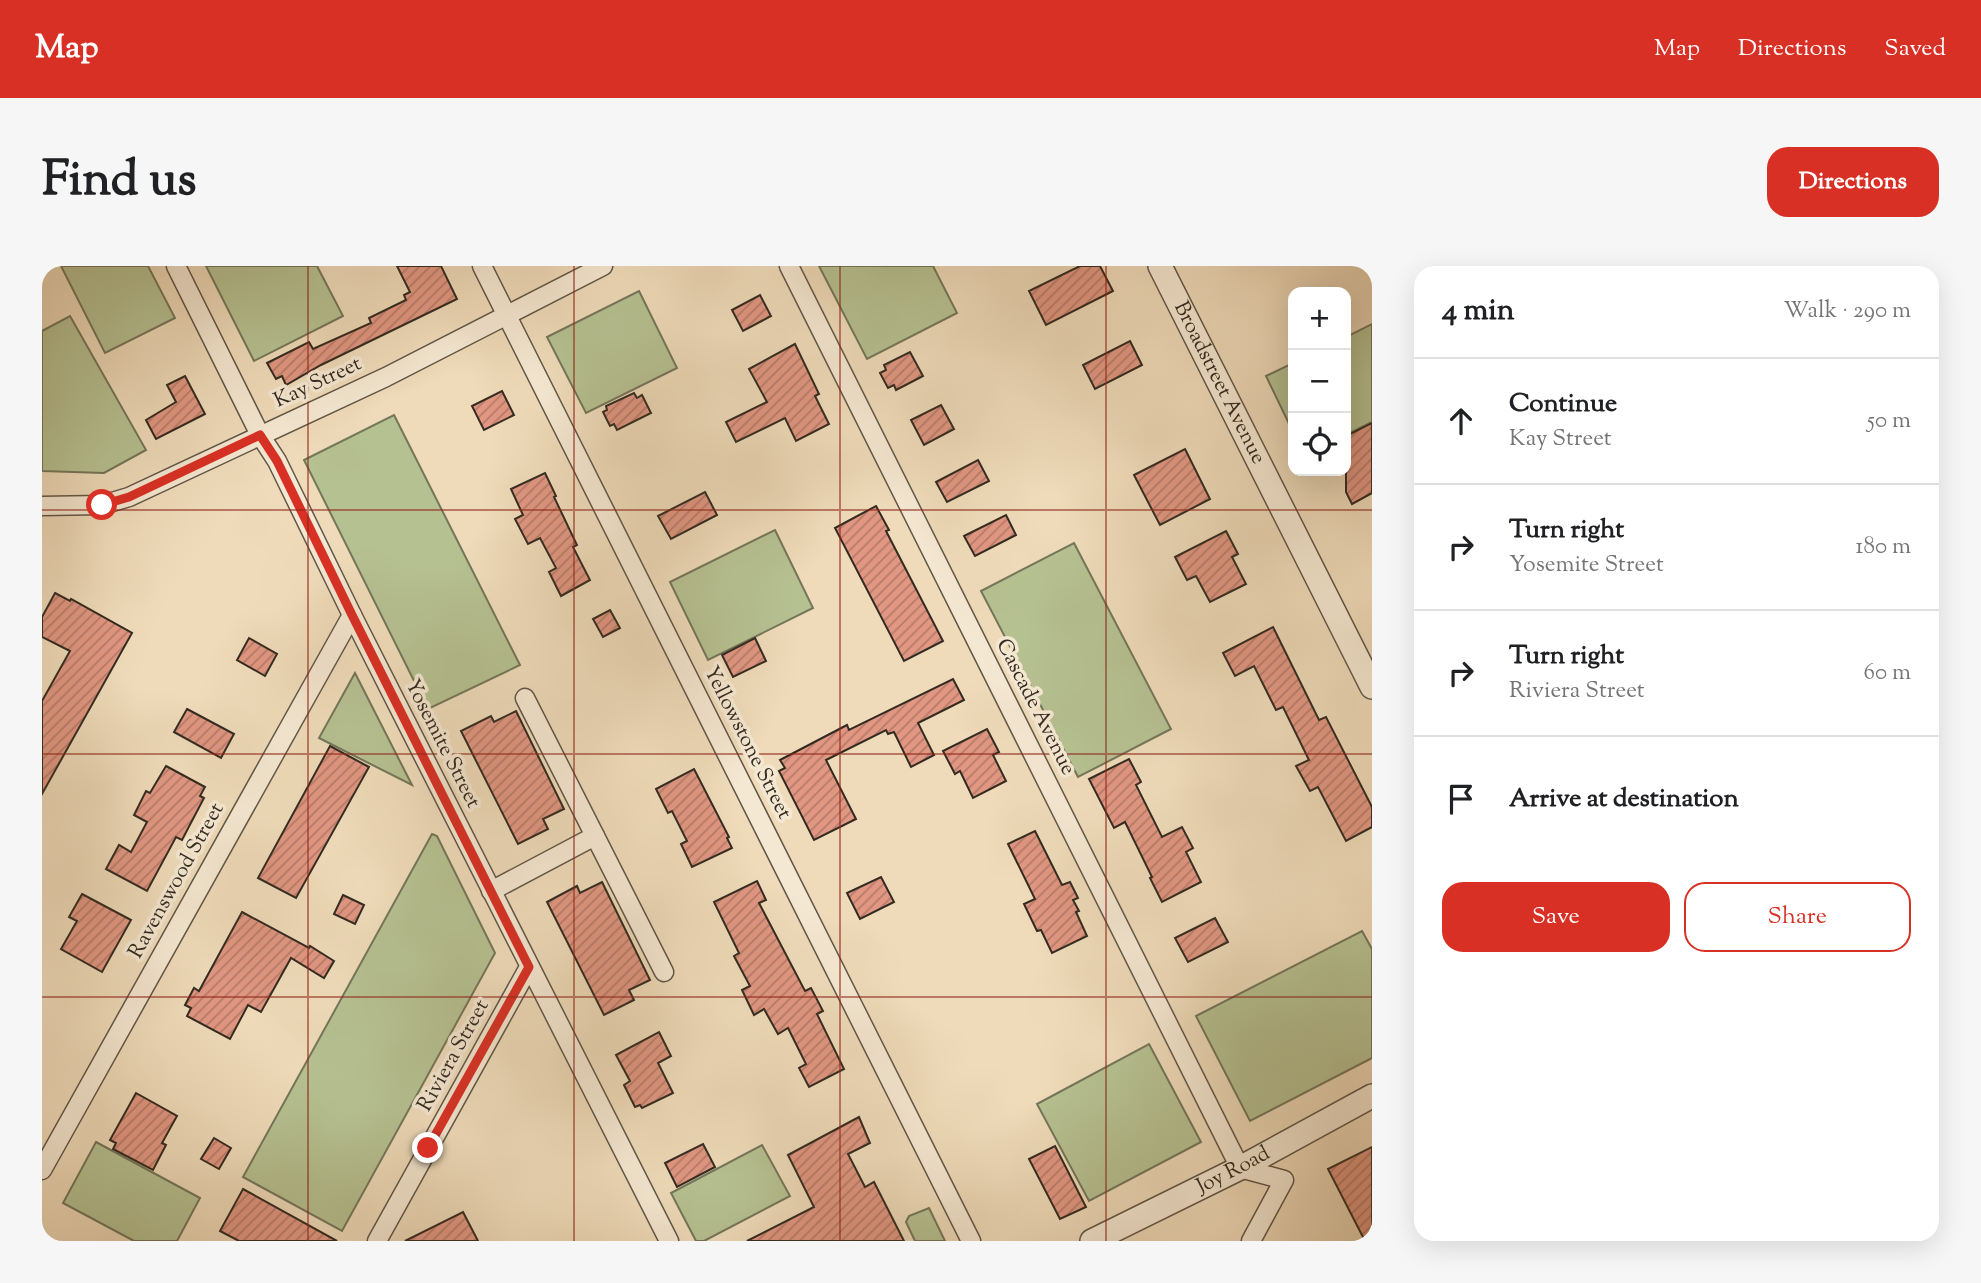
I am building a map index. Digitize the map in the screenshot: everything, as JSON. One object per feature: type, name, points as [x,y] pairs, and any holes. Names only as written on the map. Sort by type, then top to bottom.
[{"type":"street","name":"Yosemite Street","points":[[176,266],[260,435],[277,461],[352,615],[669,1241]]},
{"type":"street","name":"Yellowstone Street","points":[[482,266],[971,1241]]},
{"type":"street","name":"Kay Street","points":[[42,506],[102,505],[129,497],[386,377],[603,266]]},
{"type":"street","name":"Cascade Avenue","points":[[789,266],[1240,1168]]},
{"type":"street","name":"Broadstreet Avenue","points":[[1160,266],[1372,687]]},
{"type":"street","name":"Ravenswood Street","points":[[42,1170],[352,615]]},
{"type":"street","points":[[525,698],[664,972]]},
{"type":"street","points":[[491,891],[595,836]]},
{"type":"street","name":"Riviera Street","points":[[377,1241],[529,967]]},
{"type":"street","name":"Joy Road","points":[[1092,1241],[1240,1168],[1372,1096]]},
{"type":"street","points":[[1240,1168],[1284,1180],[1251,1241]]},
{"type":"green space","points":[[61,266],[148,266],[175,318],[105,353]]},
{"type":"green space","points":[[206,266],[317,266],[343,316],[254,361]]},
{"type":"green space","points":[[819,266],[933,266],[957,313],[867,359]]},
{"type":"green space","points":[[639,291],[677,368],[586,413],[547,337]]},
{"type":"green space","points":[[70,316],[146,450],[104,473],[42,471],[42,331]]},
{"type":"green space","points":[[1372,324],[1372,422],[1351,432],[1351,350],[1351,334]]},
{"type":"green space","points":[[1288,365],[1288,422],[1266,376]]},
{"type":"green space","points":[[394,415],[520,665],[428,709],[304,460]]},
{"type":"green space","points":[[775,530],[813,608],[708,660],[670,582]]},
{"type":"green space","points":[[1074,543],[1171,729],[1078,777],[981,591]]},
{"type":"green space","points":[[355,673],[412,785],[319,738]]},
{"type":"green space","points":[[432,834],[437,836],[495,953],[342,1231],[243,1177]]},
{"type":"green space","points":[[1362,931],[1372,949],[1372,1058],[1250,1121],[1196,1016]]},
{"type":"green space","points":[[1149,1044],[1201,1142],[1089,1201],[1037,1104]]},
{"type":"green space","points":[[96,1142],[200,1198],[177,1241],[134,1241],[63,1203]]},
{"type":"green space","points":[[762,1145],[790,1196],[704,1241],[696,1241],[671,1193]]},
{"type":"green space","points":[[929,1208],[945,1241],[915,1241],[906,1222],[909,1216]]},
{"type":"building","points":[[397,266],[441,266],[457,299],[321,365],[286,385],[282,376],[276,379],[267,363],[309,342],[313,349],[371,323],[369,318],[406,300],[404,295],[410,292]]},
{"type":"building","points":[[1080,266],[1100,266],[1113,291],[1046,325],[1029,291]]},
{"type":"building","points":[[760,295],[771,316],[743,331],[732,310]]},
{"type":"building","points":[[1130,341],[1142,365],[1095,389],[1083,365]]},
{"type":"building","points":[[795,344],[819,394],[815,396],[829,424],[796,441],[785,418],[736,442],[726,422],[767,402],[749,369]]},
{"type":"building","points":[[910,352],[923,376],[896,390],[894,385],[888,388],[880,373],[886,370],[884,365]]},
{"type":"building","points":[[185,376],[205,414],[156,439],[146,420],[176,402],[167,385]]},
{"type":"building","points":[[502,391],[514,415],[484,430],[472,406]]},
{"type":"building","points":[[634,393],[637,398],[642,395],[651,413],[617,430],[614,424],[610,426],[603,412],[607,410],[606,406]]},
{"type":"building","points":[[941,405],[954,429],[924,445],[911,420]]},
{"type":"building","points":[[1372,423],[1372,493],[1352,504],[1346,492],[1346,476],[1351,476],[1351,434]]},
{"type":"building","points":[[1185,449],[1210,499],[1160,525],[1134,475]]},
{"type":"building","points":[[978,460],[989,481],[947,502],[936,482]]},
{"type":"building","points":[[545,473],[577,545],[573,547],[590,580],[561,596],[549,572],[556,568],[540,538],[528,544],[515,519],[523,515],[511,489]]},
{"type":"building","points":[[705,492],[717,515],[671,539],[658,516]]},
{"type":"building","points":[[876,506],[889,530],[886,531],[943,641],[904,661],[835,528]]},
{"type":"building","points":[[1006,515],[1016,535],[975,556],[964,536]]},
{"type":"building","points":[[1226,531],[1238,554],[1232,557],[1246,584],[1210,602],[1196,576],[1187,580],[1175,557]]},
{"type":"building","points":[[55,593],[132,633],[42,794],[42,701],[70,651],[42,637],[42,617]]},
{"type":"building","points":[[610,610],[620,628],[603,637],[593,619]]},
{"type":"building","points":[[1273,627],[1319,720],[1326,717],[1372,807],[1372,827],[1346,841],[1318,787],[1310,791],[1296,766],[1309,760],[1283,707],[1276,710],[1254,666],[1235,676],[1223,653]]},
{"type":"building","points":[[249,638],[277,654],[265,676],[237,660]]},
{"type":"building","points":[[755,638],[766,661],[733,677],[722,655]]},
{"type":"building","points":[[953,679],[964,700],[918,723],[934,755],[911,767],[894,732],[888,734],[886,730],[826,760],[856,819],[814,840],[779,771],[785,768],[780,760],[847,725],[849,730]]},
{"type":"building","points":[[187,709],[234,734],[221,758],[174,732]]},
{"type":"building","points":[[516,711],[564,809],[543,819],[548,829],[518,844],[461,731],[491,716],[494,722]]},
{"type":"building","points":[[987,729],[999,752],[993,755],[1006,781],[973,798],[960,771],[955,774],[943,751]]},
{"type":"building","points":[[330,746],[369,767],[296,898],[258,878]]},
{"type":"building","points":[[1129,759],[1141,782],[1136,785],[1162,837],[1182,827],[1193,848],[1186,852],[1201,882],[1162,902],[1125,822],[1114,828],[1089,779]]},
{"type":"building","points":[[166,766],[205,787],[200,796],[204,798],[182,840],[176,837],[147,891],[106,869],[119,845],[131,852],[147,822],[134,815],[146,791],[150,793]]},
{"type":"building","points":[[694,769],[732,848],[692,867],[681,844],[687,841],[672,811],[668,813],[656,789]]},
{"type":"building","points":[[1035,831],[1062,885],[1070,882],[1078,898],[1073,900],[1087,936],[1052,953],[1041,930],[1037,931],[1024,904],[1035,899],[1008,844]]},
{"type":"building","points":[[881,877],[894,902],[860,919],[847,893]]},
{"type":"building","points":[[757,881],[766,900],[759,903],[805,991],[811,988],[823,1011],[817,1014],[844,1069],[809,1087],[799,1068],[806,1064],[788,1028],[778,1034],[764,1009],[754,1015],[742,990],[750,986],[734,956],[739,953],[714,902]]},
{"type":"building","points":[[602,882],[650,980],[629,990],[634,1000],[604,1015],[547,902],[577,886],[580,893]]},
{"type":"building","points":[[82,894],[131,920],[102,972],[61,949],[77,921],[69,917]]},
{"type":"building","points":[[343,895],[364,905],[355,924],[334,914]]},
{"type":"building","points":[[242,912],[334,961],[324,978],[291,958],[261,1012],[248,1005],[230,1039],[187,1016],[191,1008],[185,1005],[194,988],[199,991]]},
{"type":"building","points":[[1215,918],[1228,942],[1188,962],[1175,938]]},
{"type":"building","points":[[659,1032],[671,1056],[658,1063],[673,1093],[642,1108],[640,1105],[635,1107],[624,1085],[630,1081],[616,1055]]},
{"type":"building","points":[[136,1093],[177,1116],[162,1143],[166,1145],[153,1170],[113,1149],[116,1143],[110,1140]]},
{"type":"building","points":[[859,1117],[870,1143],[848,1154],[865,1187],[874,1182],[904,1241],[747,1241],[814,1207],[788,1155]]},
{"type":"building","points":[[214,1138],[231,1148],[219,1169],[201,1159]]},
{"type":"building","points":[[703,1144],[715,1167],[677,1187],[665,1163]]},
{"type":"building","points":[[1055,1146],[1086,1207],[1060,1219],[1029,1159]]},
{"type":"building","points":[[1372,1147],[1372,1241],[1365,1241],[1328,1169]]},
{"type":"building","points":[[243,1189],[337,1241],[239,1241],[220,1231]]},
{"type":"building","points":[[463,1212],[478,1241],[405,1241]]},
{"type":"route","points":[[102,505],[129,497],[260,435],[277,461],[529,967],[428,1148]]}]
